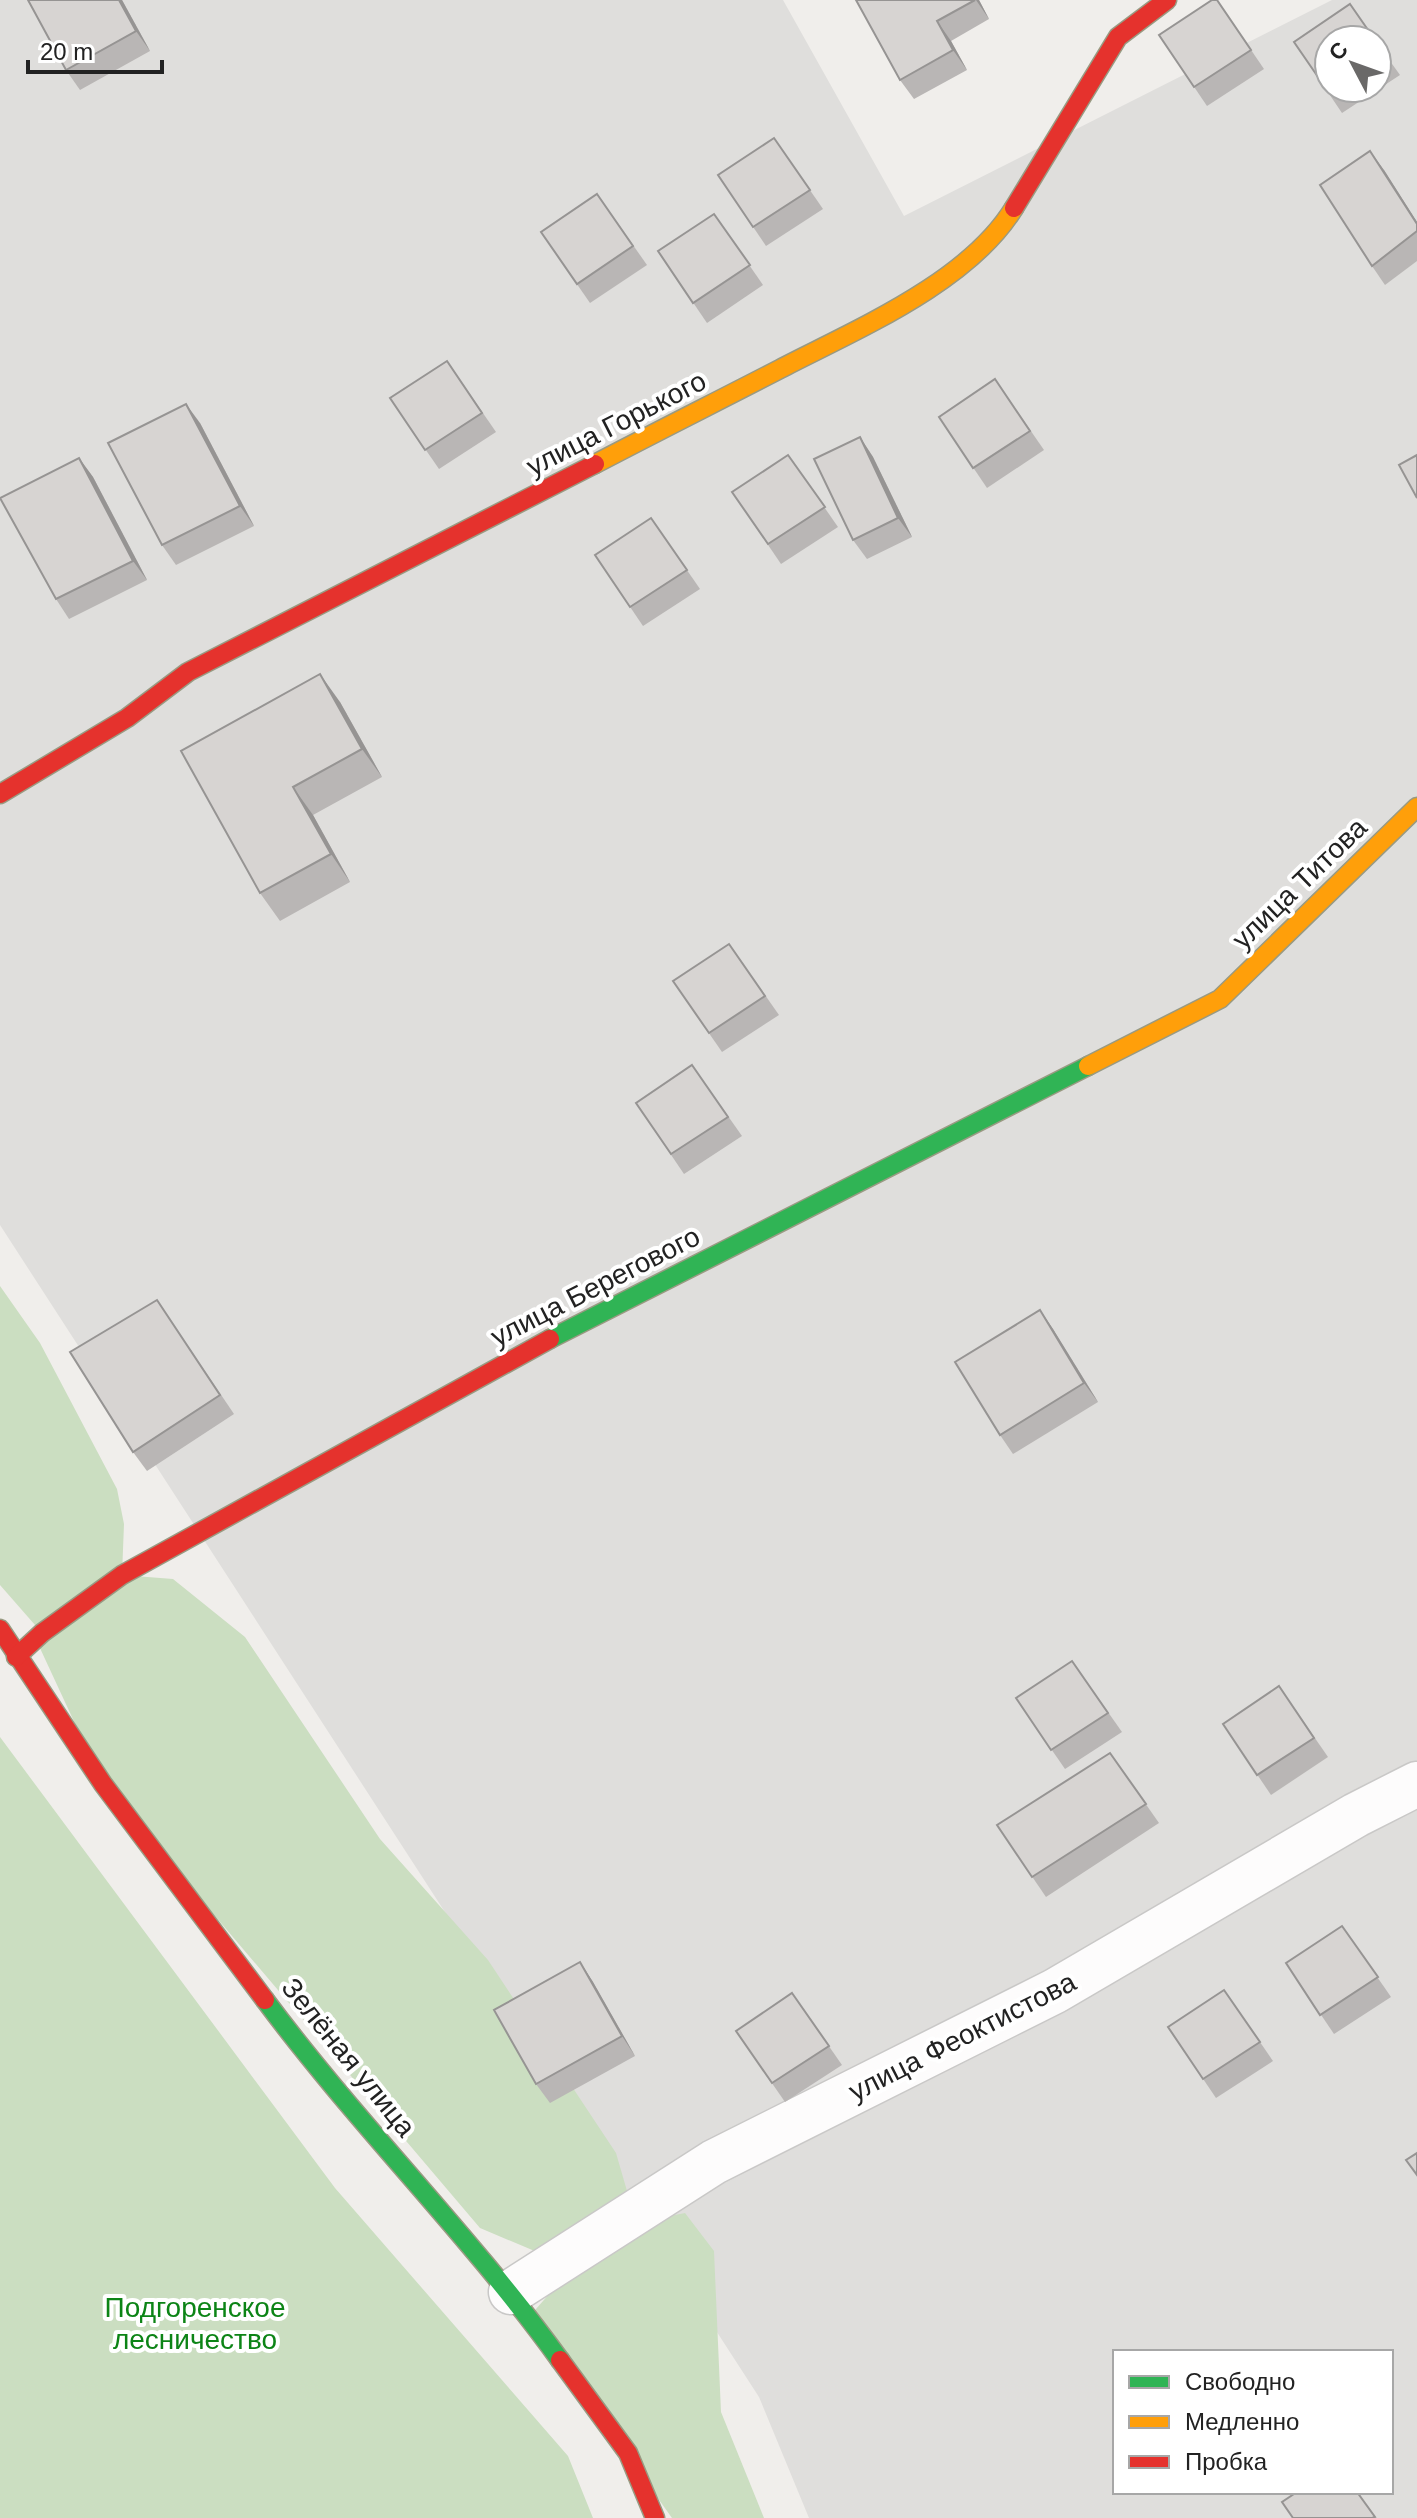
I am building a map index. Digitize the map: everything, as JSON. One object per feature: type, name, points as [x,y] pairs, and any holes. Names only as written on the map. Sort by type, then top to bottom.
[{"type":"street","name":"улица Горького","points":[[0,794],[127,718],[188,672],[870,323],[963,262],[990,243],[1008,218],[1118,37],[1167,0]]},
{"type":"street","name":"улица Титова","points":[[1220,999],[1417,807]]},
{"type":"street","name":"улица Берегового","points":[[16,1657],[42,1633],[122,1575],[543,1342],[1220,999]]},
{"type":"street","name":"Зелёная улица","points":[[0,1629],[103,1784],[308,2058],[511,2292],[628,2453],[655,2518]]},
{"type":"street","name":"улица Феоктистова","points":[[511,2292],[714,2162],[1055,1991],[1356,1815],[1417,1784]]},
{"type":"shaded area","points":[[0,0],[783,0],[904,216],[1332,0],[1417,0],[1417,2518],[809,2518],[759,2397],[0,1225]]},
{"type":"green space","points":[[0,1286],[40,1343],[117,1489],[124,1524],[122,1575],[173,1579],[245,1637],[380,1839],[488,1960],[616,2153],[627,2191],[537,2252],[480,2228],[103,1784],[39,1646],[42,1633],[0,1585]]},
{"type":"green space","name":"Подгоренское лесничество","points":[[0,1737],[335,2188],[568,2456],[593,2518],[0,2518]]},
{"type":"green space","points":[[685,2213],[714,2251],[721,2412],[764,2518],[672,2518],[529,2317],[564,2277],[640,2222]]},
{"type":"building","points":[[28,0],[119,0],[136,31],[66,70]]},
{"type":"building","points":[[856,0],[975,0],[937,21],[953,50],[900,80]]},
{"type":"building","points":[[1212,0],[1217,0],[1251,50],[1194,87],[1159,35]]},
{"type":"building","points":[[1350,4],[1364,24],[1321,24]]},
{"type":"building","points":[[1313,29],[1313,70],[1294,42]]},
{"type":"building","points":[[774,138],[810,190],[753,227],[718,175]]},
{"type":"building","points":[[1370,151],[1417,224],[1417,231],[1372,266],[1320,185]]},
{"type":"building","points":[[597,194],[633,246],[577,284],[541,232]]},
{"type":"building","points":[[714,214],[750,265],[693,303],[658,251]]},
{"type":"building","points":[[447,361],[482,413],[425,450],[390,398]]},
{"type":"building","points":[[995,379],[1030,431],[973,468],[939,417]]},
{"type":"building","points":[[186,404],[240,506],[162,545],[108,443]]},
{"type":"building","points":[[860,437],[898,518],[853,540],[814,459]]},
{"type":"building","points":[[788,455],[825,507],[768,544],[732,492]]},
{"type":"building","points":[[1417,455],[1417,498],[1399,465]]},
{"type":"building","points":[[79,458],[133,561],[56,599],[0,498]]},
{"type":"building","points":[[651,518],[687,570],[630,607],[595,555]]},
{"type":"building","points":[[320,674],[362,749],[293,787],[331,854],[260,893],[181,751]]},
{"type":"building","points":[[729,944],[765,996],[709,1033],[673,981]]},
{"type":"building","points":[[692,1065],[728,1117],[671,1154],[636,1103]]},
{"type":"building","points":[[157,1300],[220,1395],[133,1452],[70,1352]]},
{"type":"building","points":[[1040,1310],[1084,1383],[1000,1435],[955,1362]]},
{"type":"building","points":[[1072,1661],[1108,1713],[1051,1750],[1016,1698]]},
{"type":"building","points":[[1279,1686],[1314,1738],[1257,1775],[1223,1724]]},
{"type":"building","points":[[1110,1753],[1146,1804],[1032,1877],[997,1825]]},
{"type":"building","points":[[1342,1926],[1378,1977],[1320,2015],[1286,1963]]},
{"type":"building","points":[[580,1962],[622,2036],[536,2084],[494,2010]]},
{"type":"building","points":[[1224,1990],[1260,2042],[1203,2079],[1168,2027]]},
{"type":"building","points":[[792,1993],[829,2046],[772,2083],[736,2031]]},
{"type":"building","points":[[1417,2153],[1417,2175],[1406,2160]]},
{"type":"building","points":[[1294,2494],[1358,2494],[1375,2517],[1293,2518],[1282,2502]]},
{"type":"traffic: fast","points":[[550,1339],[1088,1066]]},
{"type":"traffic: fast","points":[[265,2000],[489,2268],[560,2360]]},
{"type":"traffic: slow","points":[[595,464],[908,302],[969,259],[994,235],[1014,208]]},
{"type":"traffic: slow","points":[[1088,1066],[1220,999],[1417,807]]},
{"type":"traffic: jam","points":[[1014,208],[1118,37],[1167,0]]},
{"type":"traffic: jam","points":[[0,794],[127,718],[188,672],[595,464]]},
{"type":"traffic: jam","points":[[16,1657],[42,1633],[122,1575],[550,1339]]},
{"type":"traffic: jam","points":[[0,1629],[103,1784],[265,2000]]},
{"type":"traffic: jam","points":[[560,2360],[628,2453],[655,2518]]}]
